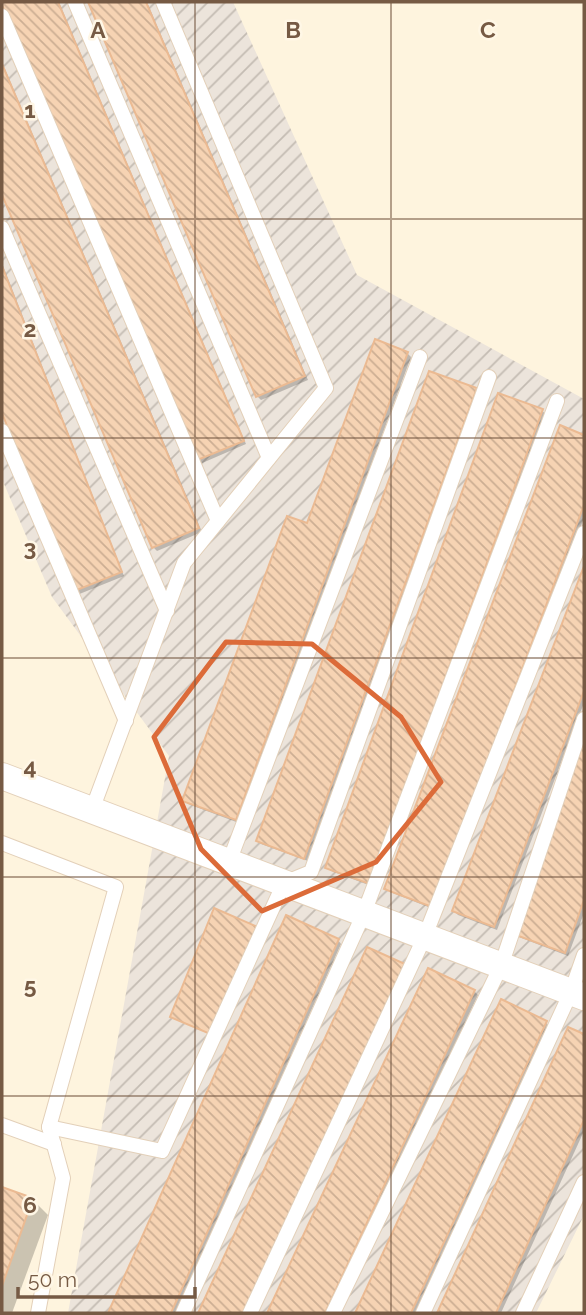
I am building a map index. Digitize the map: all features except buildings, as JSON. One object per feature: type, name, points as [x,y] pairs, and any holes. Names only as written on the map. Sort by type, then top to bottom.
[{"type":"street","points":[[2,776],[578,994]]},
{"type":"lane","points":[[75,2],[269,458]]},
{"type":"lane","points":[[92,810],[184,564],[326,388],[163,2]]},
{"type":"lane","points":[[2,16],[218,521]]},
{"type":"lane","points":[[2,228],[167,611]]},
{"type":"lane","points":[[229,862],[420,357]]},
{"type":"lane","points":[[49,1126],[162,1151],[284,883],[311,872],[489,377]]},
{"type":"lane","points":[[183,1313],[364,913],[557,401]]},
{"type":"lane","points":[[2,431],[126,721]]},
{"type":"lane","points":[[250,1313],[425,936],[584,533]]},
{"type":"lane","points":[[333,1313],[501,965],[584,719]]},
{"type":"lane","points":[[2,843],[116,887],[49,1126],[63,1178],[38,1313]]},
{"type":"lane","points":[[423,1313],[578,994],[584,955]]},
{"type":"lane","points":[[2,1125],[54,1144]]},
{"type":"lane","points":[[523,1313],[584,1182]]},
{"type":"highlighted area","points":[[226,642],[312,644],[401,717],[441,782],[376,862],[262,911],[201,849],[154,737]]},
{"type":"shaded area","points":[[2,2],[233,2],[357,275],[584,399],[584,1215],[536,1313],[68,1313],[169,756],[52,597],[2,479]]}]
